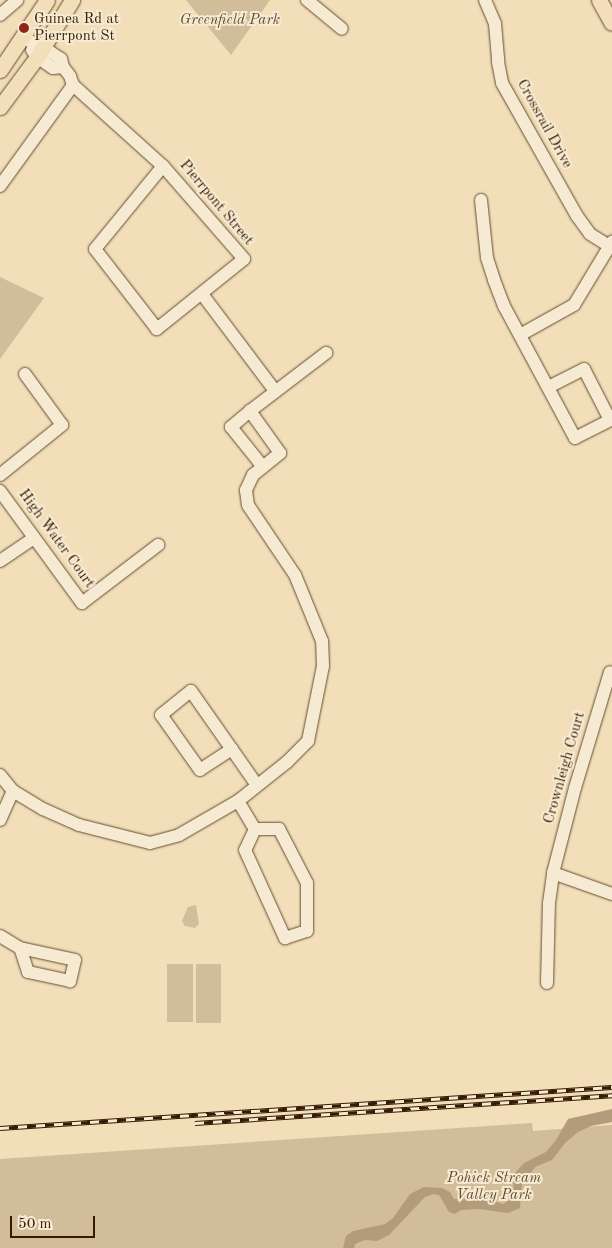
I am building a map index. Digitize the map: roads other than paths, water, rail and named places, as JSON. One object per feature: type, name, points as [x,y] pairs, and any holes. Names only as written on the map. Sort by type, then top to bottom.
[{"type":"main road","points":[[0,70],[48,0]]},
{"type":"main road","points":[[0,107],[40,52],[72,0]]},
{"type":"main road","points":[[599,0],[612,23]]},
{"type":"street","points":[[0,15],[17,0]]},
{"type":"street","points":[[307,0],[342,29]]},
{"type":"street","name":"Crossrail Drive","points":[[485,0],[495,24],[502,83],[577,216],[590,234],[611,244]]},
{"type":"street","name":"Pierrpont Street","points":[[23,38],[40,52],[53,68],[63,67],[70,76],[73,85],[163,166],[244,259],[202,294]]},
{"type":"street","points":[[0,186],[73,85]]},
{"type":"street","points":[[163,166],[95,249],[157,329],[202,294],[275,391]]},
{"type":"street","points":[[480,200],[487,258],[504,306],[575,438],[610,420],[584,369],[549,387]]},
{"type":"street","points":[[520,335],[574,305],[611,244]]},
{"type":"street","points":[[263,467],[231,427],[326,353]]},
{"type":"street","points":[[0,475],[62,425],[25,374]]},
{"type":"street","points":[[0,774],[12,790],[42,809],[78,825],[150,843],[179,835],[238,800],[256,784],[287,762],[308,741],[323,666],[322,641],[295,575],[248,505],[246,490],[253,475],[280,452],[250,411]]},
{"type":"street","name":"High Water Court","points":[[0,491],[82,603],[158,546]]},
{"type":"street","points":[[0,561],[34,538]]},
{"type":"street","name":"Crownleigh Court","points":[[547,983],[549,903],[553,873],[575,788],[610,672]]},
{"type":"street","points":[[232,749],[200,770],[160,715],[191,691],[232,749],[256,784]]},
{"type":"street","points":[[0,820],[12,790]]},
{"type":"street","points":[[238,800],[255,829]]},
{"type":"street","points":[[255,829],[279,829],[307,883],[307,931],[285,938],[245,850],[255,829]]},
{"type":"street","points":[[553,873],[612,894]]},
{"type":"street","points":[[0,936],[20,948]]},
{"type":"railway","points":[[0,1128],[612,1087]]},
{"type":"railway","points":[[195,1123],[612,1095]]},
{"type":"place","name":"Guinea Rd at Pierrpont St","points":[[24,28]]},
{"type":"park label","name":"Greenfield Park","points":[[230,21]]},
{"type":"park label","name":"Pohick Stream Valley Park","points":[[494,1186]]}]
